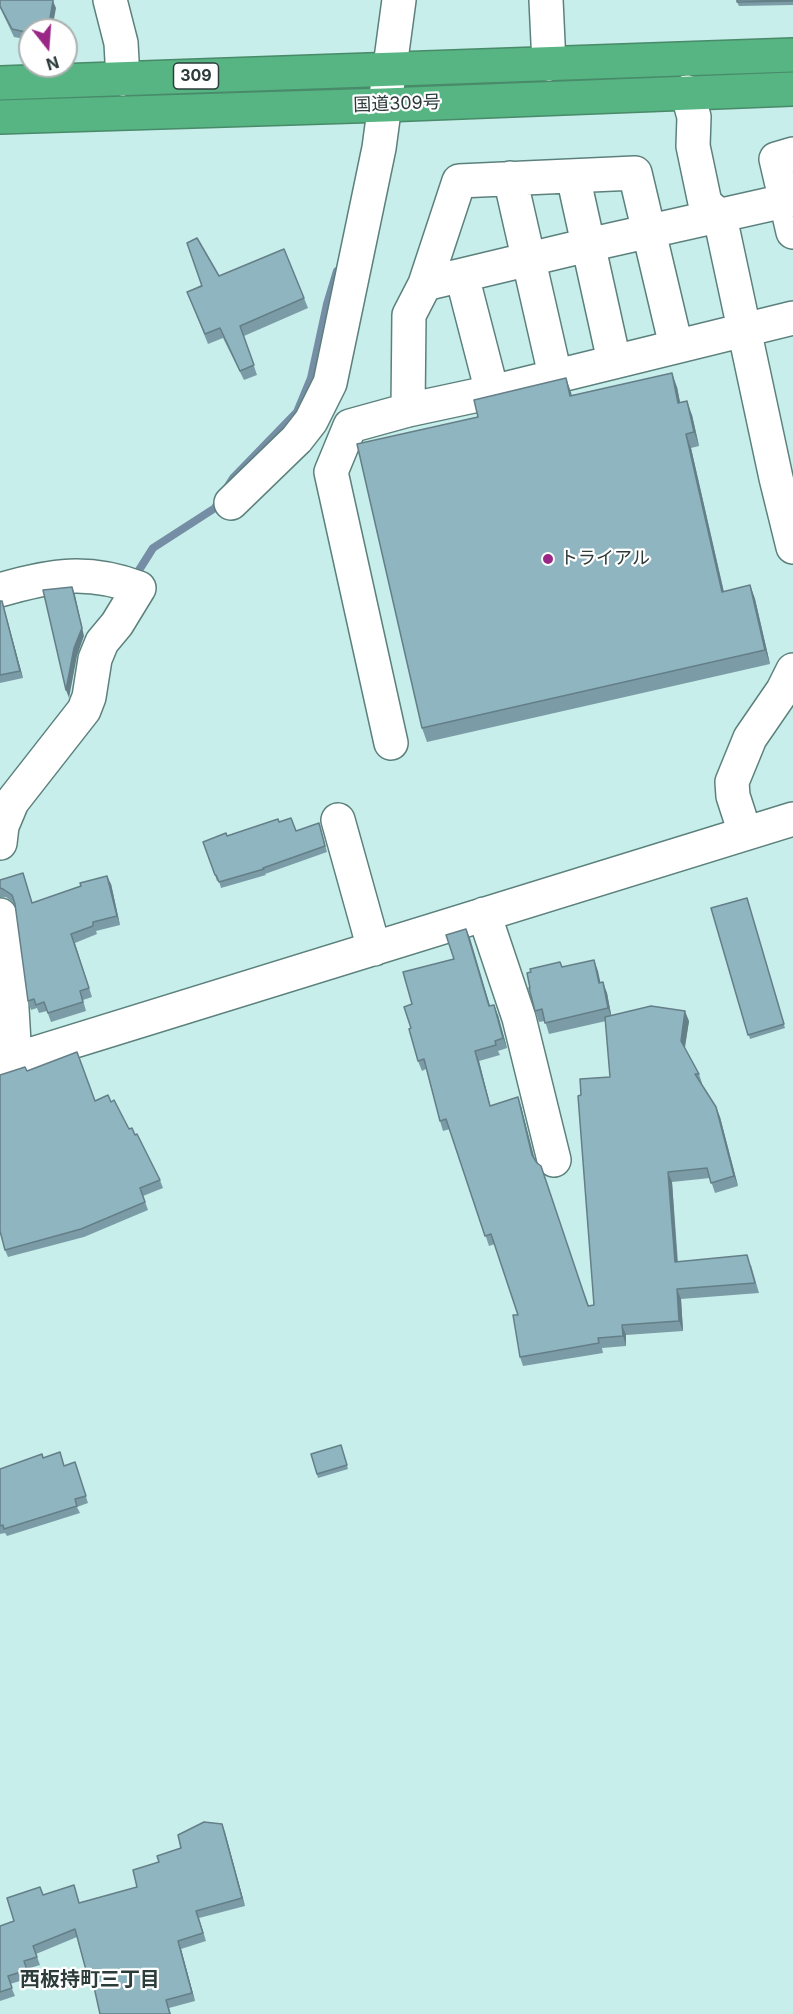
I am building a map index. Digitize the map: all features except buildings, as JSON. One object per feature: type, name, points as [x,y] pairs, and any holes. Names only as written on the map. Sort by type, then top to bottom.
[{"type":"highway","name":"国道309号","points":[[0,83],[793,55]]},
{"type":"highway","name":"国道309号","points":[[0,117],[396,105],[793,89]]},
{"type":"street","points":[[110,0],[121,43],[123,79]]},
{"type":"street","points":[[231,503],[297,440],[311,421],[330,383],[379,148],[396,105],[401,69],[399,0]]},
{"type":"street","points":[[547,8],[549,64]]},
{"type":"street","points":[[687,92],[694,117],[693,146],[705,203],[720,217],[744,330],[785,476],[792,535]]},
{"type":"street","points":[[793,154],[776,159],[789,200],[793,232]]},
{"type":"street","points":[[408,410],[409,315],[425,284],[459,181],[635,173],[676,346]]},
{"type":"street","points":[[573,176],[614,361]]},
{"type":"street","points":[[510,178],[555,375]]},
{"type":"street","points":[[425,284],[789,200]]},
{"type":"street","points":[[462,276],[492,392]]},
{"type":"street","points":[[391,743],[332,472],[350,426],[408,410],[492,392],[793,318]]},
{"type":"street","points":[[0,590],[32,581],[91,575],[117,580],[139,588],[117,624],[102,642],[95,659],[89,697],[84,710],[12,802],[2,826],[0,843]]},
{"type":"street","points":[[745,832],[733,796],[732,782],[750,738],[783,690],[793,670]]},
{"type":"street","points":[[0,915],[11,992],[8,1062],[793,819]]},
{"type":"street","points":[[338,820],[374,949]]},
{"type":"street","points":[[484,914],[519,1018],[554,1160]]},
{"type":"waterway","points":[[228,486],[297,412],[311,378],[327,304],[337,271]]},
{"type":"waterway","points":[[134,578],[153,548],[215,508],[220,499]]},
{"type":"place","name":"トライアル","points":[[548,559]]},
{"type":"district","name":"西板持町三丁目","points":[[90,1980]]}]
